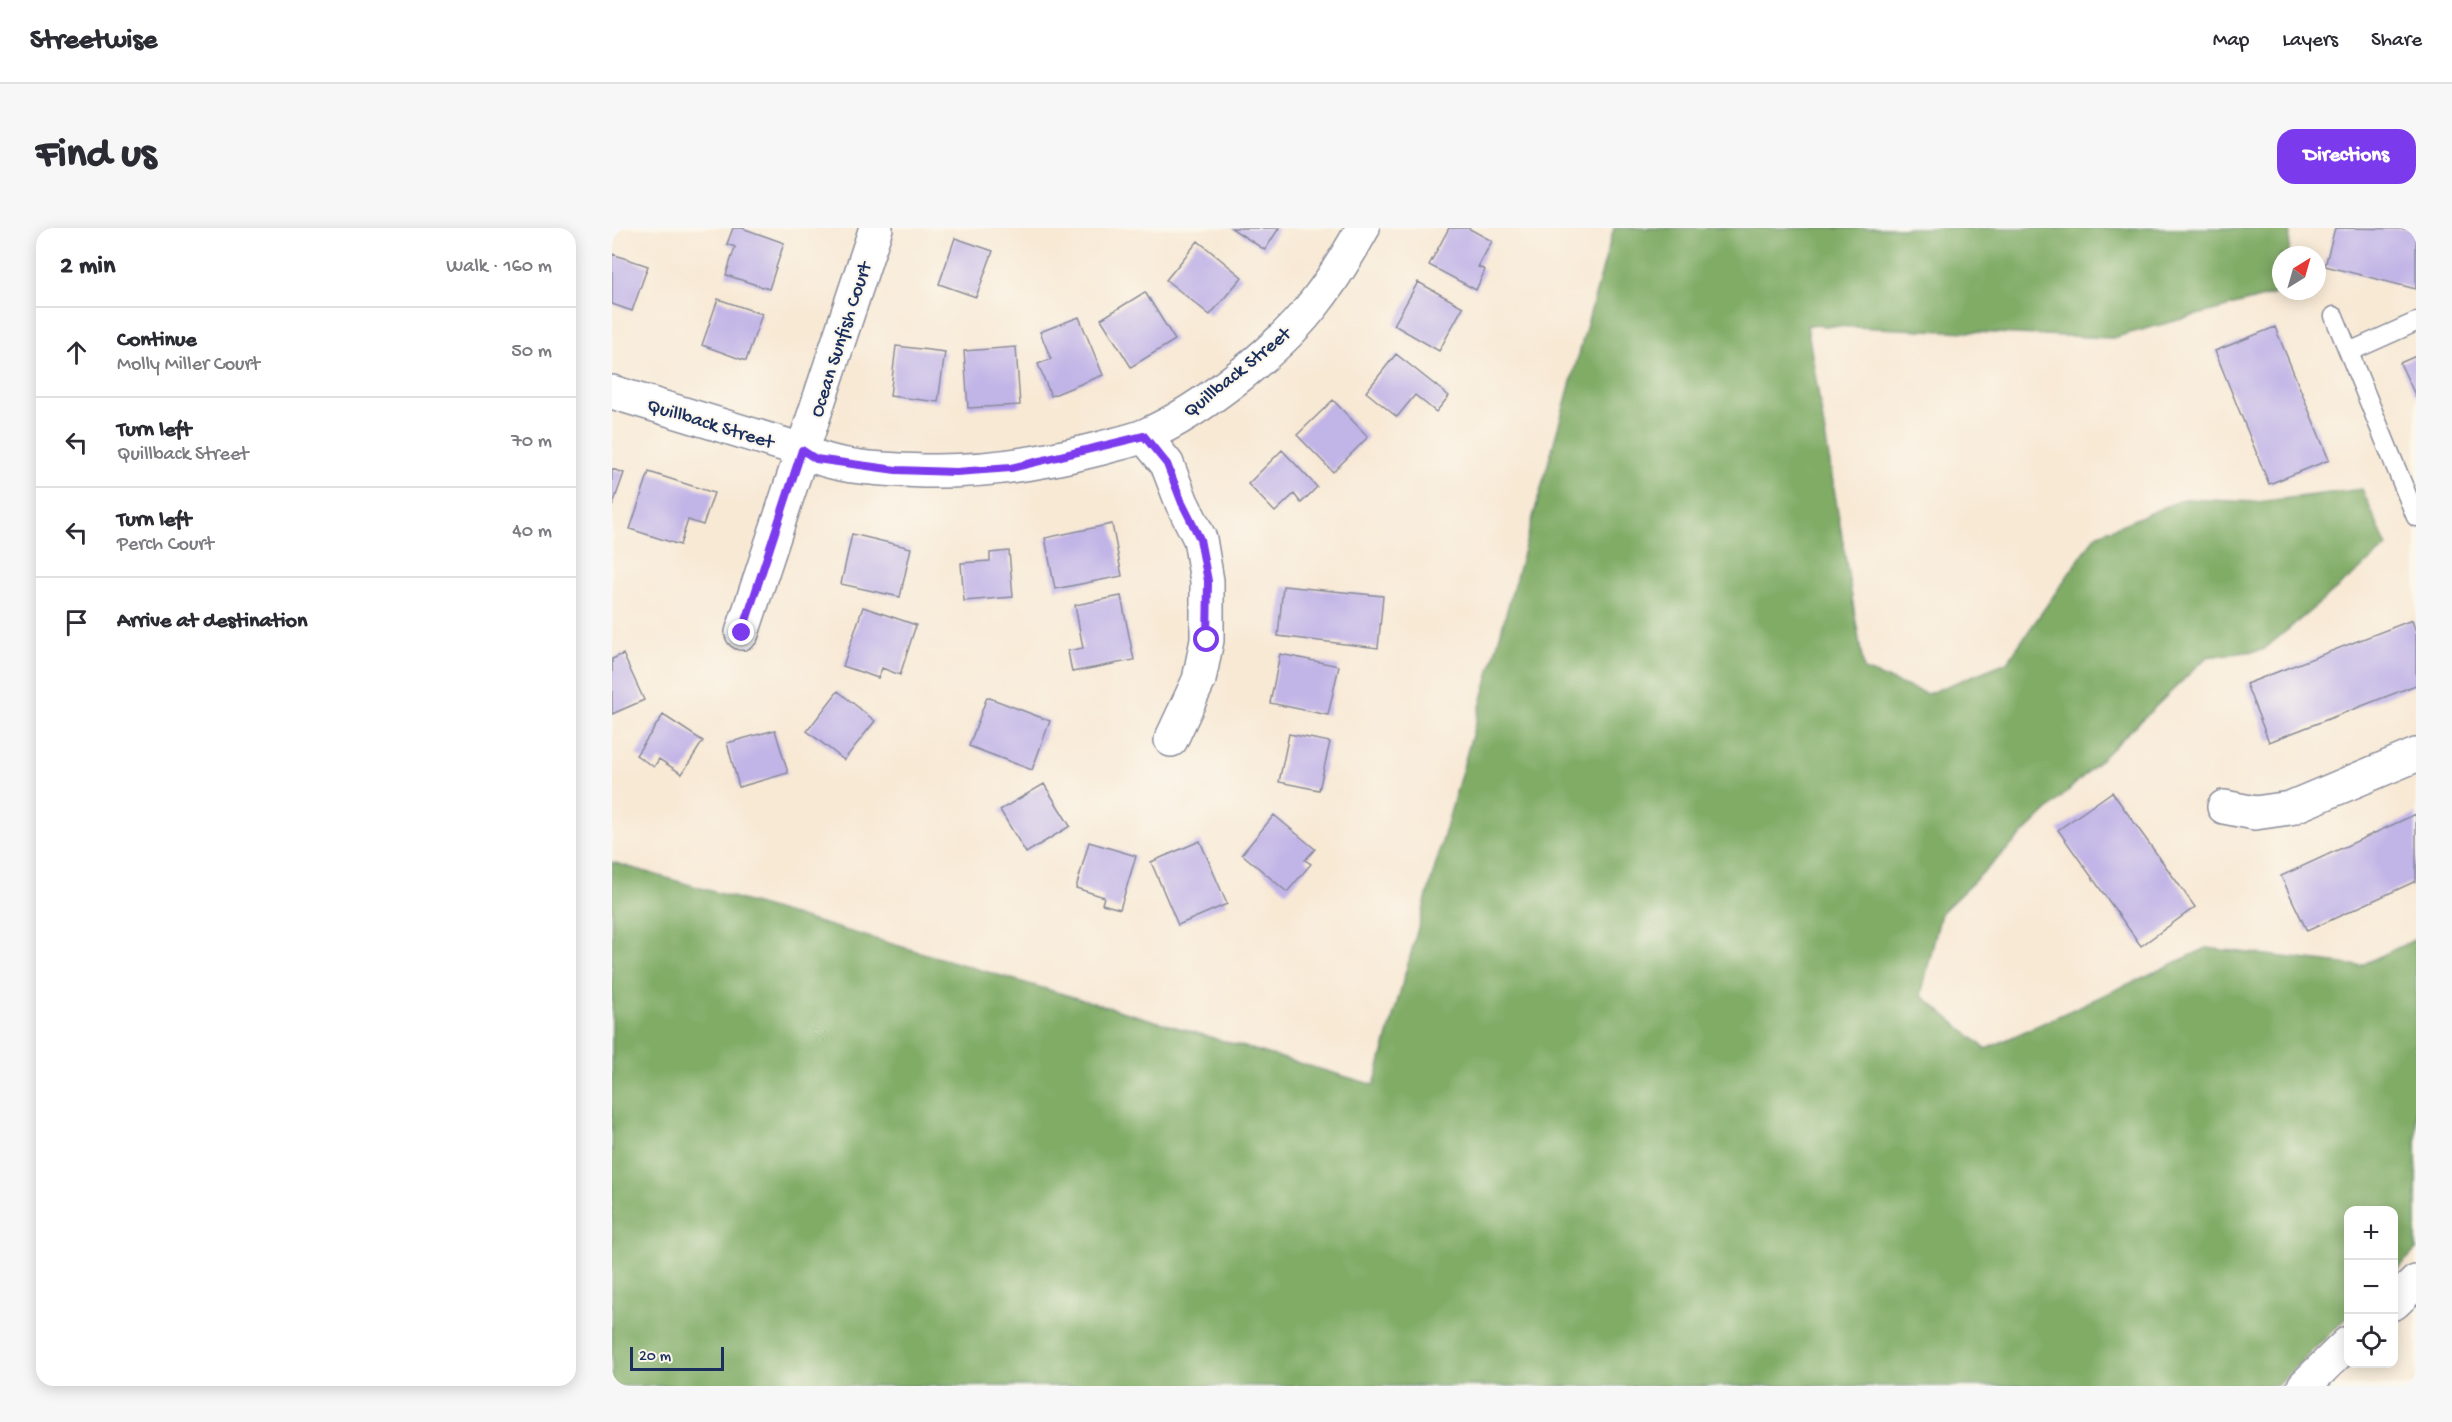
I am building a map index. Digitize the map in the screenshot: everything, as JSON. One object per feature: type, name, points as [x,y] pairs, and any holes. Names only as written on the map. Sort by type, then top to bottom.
[{"type":"street","name":"Ocean Sunfish Court","points":[[742,633],[876,228]]},
{"type":"street","name":"Quillback Street","points":[[612,392],[802,450],[816,459],[896,470],[956,472],[1011,468],[1144,436],[1176,420],[1209,398],[1287,332],[1328,284],[1363,228]]},
{"type":"street","points":[[1144,436],[1167,464],[1182,503],[1200,539],[1208,581],[1207,640],[1199,680],[1171,740]]},
{"type":"street","points":[[2224,807],[2255,813],[2290,808],[2416,755]]},
{"type":"street","points":[[2304,1386],[2344,1348]]},
{"type":"lane","points":[[2334,316],[2416,517]]},
{"type":"lane","points":[[2349,352],[2416,322]]},
{"type":"green space","points":[[1614,228],[2290,228],[2289,246],[2272,246],[2272,295],[2112,338],[1807,325],[1864,670],[1927,694],[2007,662],[2096,535],[2184,499],[2258,502],[2362,489],[2387,547],[2263,650],[2207,657],[1941,913],[1921,995],[1986,1049],[2207,948],[2360,966],[2416,939],[2416,1250],[2398,1268],[2398,1206],[2344,1206],[2344,1320],[2276,1386],[612,1386],[612,862],[1374,1085]]},
{"type":"building","points":[[733,228],[742,228],[784,243],[769,289],[726,275],[735,247],[727,244]]},
{"type":"building","points":[[1231,228],[1279,228],[1265,250]]},
{"type":"building","points":[[1449,228],[1468,228],[1492,241],[1478,267],[1485,270],[1476,290],[1429,265]]},
{"type":"building","points":[[2335,228],[2416,229],[2416,289],[2326,266]]},
{"type":"building","points":[[955,238],[993,251],[976,297],[939,284]]},
{"type":"building","points":[[1198,241],[1242,277],[1210,315],[1166,280]]},
{"type":"building","points":[[612,254],[648,266],[632,311],[612,304]]},
{"type":"building","points":[[1418,282],[1463,307],[1439,351],[1394,325]]},
{"type":"building","points":[[1145,292],[1175,340],[1131,367],[1101,319]]},
{"type":"building","points":[[718,299],[762,314],[746,361],[702,345]]},
{"type":"building","points":[[1079,317],[1103,375],[1051,396],[1038,364],[1051,359],[1040,332]]},
{"type":"building","points":[[2275,327],[2329,460],[2269,484],[2215,351]]},
{"type":"building","points":[[896,346],[945,352],[938,402],[890,396]]},
{"type":"building","points":[[1016,347],[1020,405],[968,408],[964,351]]},
{"type":"building","points":[[1396,354],[1449,396],[1436,412],[1415,395],[1397,417],[1366,392]]},
{"type":"building","points":[[2416,356],[2416,397],[2400,363]]},
{"type":"building","points":[[1333,400],[1368,437],[1333,472],[1297,435]]},
{"type":"building","points":[[1282,450],[1317,487],[1301,503],[1294,494],[1275,512],[1248,484]]},
{"type":"building","points":[[612,469],[624,473],[612,507]]},
{"type":"building","points":[[649,472],[714,493],[703,525],[688,520],[680,545],[630,529]]},
{"type":"building","points":[[1112,524],[1122,576],[1055,589],[1045,538]]},
{"type":"building","points":[[852,534],[911,548],[900,597],[841,584]]},
{"type":"building","points":[[1009,551],[1013,597],[964,601],[961,563],[990,561],[990,553]]},
{"type":"building","points":[[1283,586],[1383,596],[1378,648],[1278,636]]},
{"type":"building","points":[[1121,596],[1134,660],[1072,672],[1068,651],[1083,648],[1075,605]]},
{"type":"building","points":[[863,607],[916,625],[900,675],[882,668],[878,678],[843,666]]},
{"type":"building","points":[[2412,620],[2416,632],[2416,685],[2269,742],[2246,684]]},
{"type":"building","points":[[623,654],[644,700],[612,714],[612,659]]},
{"type":"building","points":[[1280,654],[1339,666],[1328,715],[1270,703]]},
{"type":"building","points":[[838,691],[875,721],[844,760],[807,731]]},
{"type":"building","points":[[987,697],[1050,721],[1032,770],[969,746]]},
{"type":"building","points":[[663,715],[703,741],[682,774],[659,759],[654,767],[636,755]]},
{"type":"building","points":[[775,730],[788,773],[739,787],[727,743]]},
{"type":"building","points":[[1289,734],[1330,742],[1319,790],[1279,782]]},
{"type":"building","points":[[1044,784],[1070,826],[1026,853],[1000,810]]},
{"type":"building","points":[[2112,792],[2195,907],[2141,946],[2058,830]]},
{"type":"building","points":[[2416,814],[2416,881],[2307,931],[2281,876]]},
{"type":"building","points":[[1274,815],[1315,849],[1305,860],[1311,864],[1287,892],[1242,854]]},
{"type":"building","points":[[1200,841],[1227,904],[1178,925],[1151,862]]},
{"type":"building","points":[[1089,842],[1136,856],[1120,909],[1102,904],[1104,897],[1076,888]]},
{"type":"route","points":[[742,633],[802,450],[816,459],[896,470],[956,472],[1011,468],[1074,455],[1144,436],[1167,464],[1182,503],[1200,539],[1208,581],[1207,640]]}]
